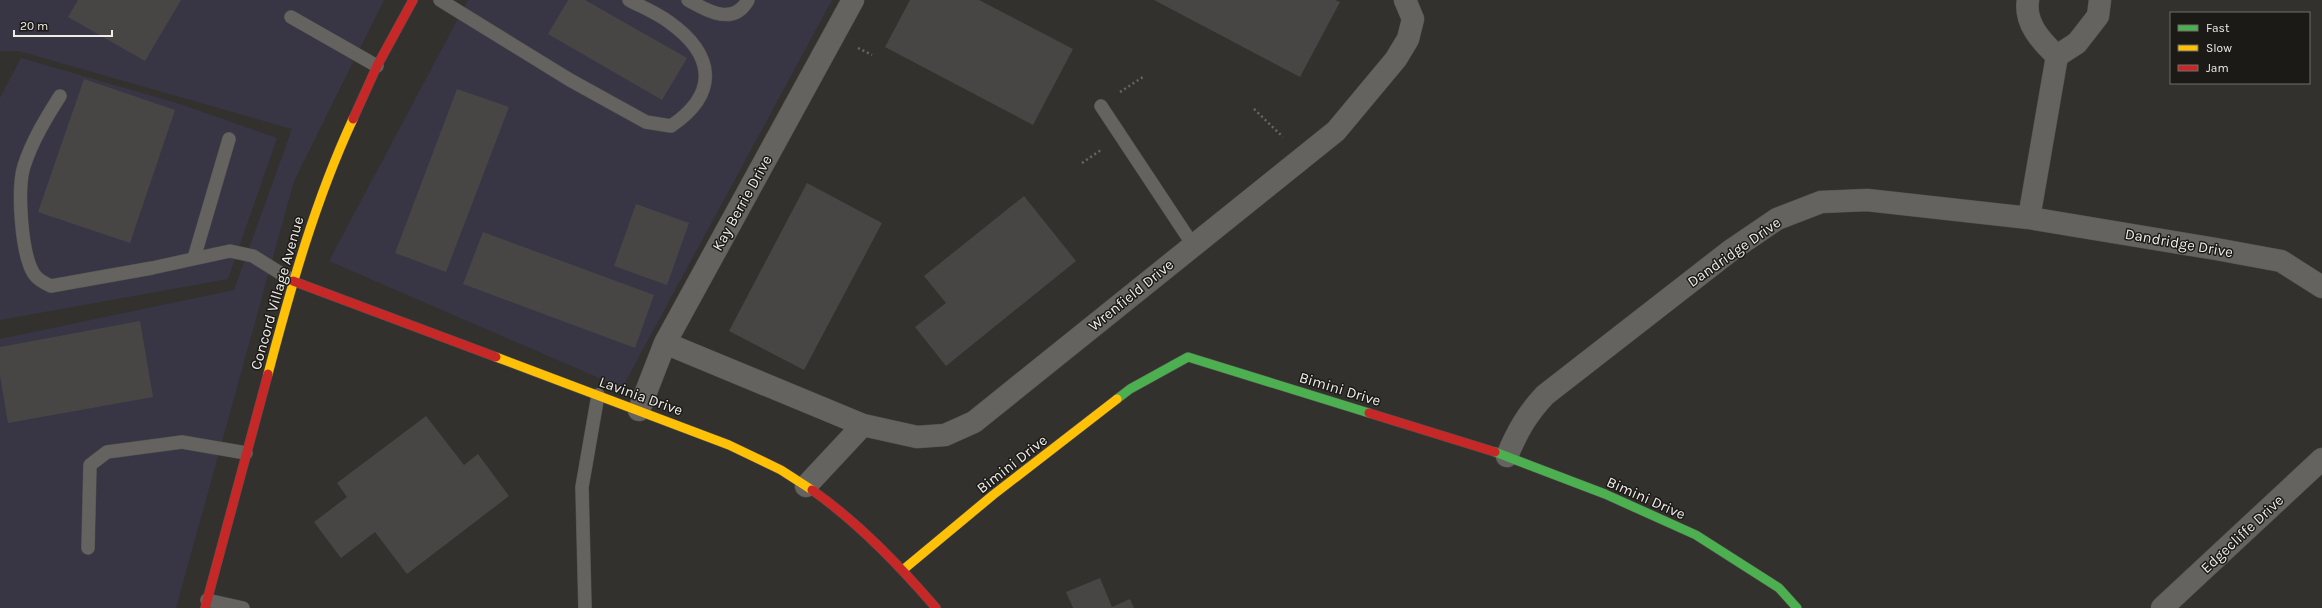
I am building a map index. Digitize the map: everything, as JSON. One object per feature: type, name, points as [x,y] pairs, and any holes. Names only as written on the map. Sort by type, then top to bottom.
[{"type":"street","name":"Concord Village Avenue","points":[[206,604],[293,281],[336,156],[377,66],[413,0]]},
{"type":"street","name":"Kay Berrie Drive","points":[[639,410],[665,343],[853,0]]},
{"type":"street","points":[[2028,0],[2027,10],[2038,38],[2056,56]]},
{"type":"street","points":[[2029,218],[2056,56],[2077,43],[2081,38],[2098,16],[2100,0]]},
{"type":"street","name":"Wrenfield Drive","points":[[665,343],[862,425],[917,437],[945,435],[974,422],[1336,131],[1396,59],[1408,39],[1409,9]]},
{"type":"street","name":"Dandridge Drive","points":[[1507,456],[1518,430],[1528,413],[1545,395],[1730,252],[1777,219],[1821,202],[1867,200],[2029,218],[2281,261],[2322,287]]},
{"type":"street","name":"Lavinia Drive","points":[[293,281],[639,410],[731,446],[774,467],[806,486],[844,514],[904,569],[936,608]]},
{"type":"street","name":"Bimini Drive","points":[[904,569],[994,495],[1130,389],[1188,357],[1507,456],[1605,494],[1696,535],[1779,588],[1797,608]]},
{"type":"street","points":[[806,486],[862,425]]},
{"type":"street","name":"Edgecliffe Drive","points":[[2162,608],[2322,459]]},
{"type":"lane","points":[[440,0],[570,80],[646,122],[671,126],[687,115],[700,97],[707,78],[702,56],[692,43],[669,21],[629,0]]},
{"type":"lane","points":[[688,0],[714,15],[730,14],[745,5],[748,0]]},
{"type":"lane","points":[[292,17],[377,66]]},
{"type":"lane","points":[[60,96],[39,129],[22,174],[19,195],[24,238],[33,273],[40,280],[51,286],[230,251],[254,256],[293,281]]},
{"type":"lane","points":[[1101,106],[1193,246]]},
{"type":"lane","points":[[194,258],[229,139]]},
{"type":"lane","points":[[585,608],[582,487],[598,395]]},
{"type":"lane","points":[[88,548],[90,465],[107,452],[182,442],[246,454]]},
{"type":"lane","points":[[206,604],[243,608]]},
{"type":"path","points":[[1254,109],[1276,128]]},
{"type":"shaded area","points":[[0,0],[384,0],[294,181],[176,608],[0,608],[0,339],[234,290],[292,129],[19,51],[0,51]]},
{"type":"shaded area","points":[[468,0],[832,0],[622,388],[329,261]]},
{"type":"shaded area","points":[[21,58],[180,104],[277,138],[228,279],[0,320],[0,98]]},
{"type":"building","points":[[78,0],[181,0],[145,61],[68,17]]},
{"type":"building","points":[[568,0],[585,0],[687,58],[662,100],[548,34]]},
{"type":"building","points":[[910,0],[979,0],[1073,49],[1033,125],[885,47]]},
{"type":"building","points":[[1154,0],[1335,0],[1340,2],[1300,77]]},
{"type":"building","points":[[84,79],[175,110],[130,243],[38,212]]},
{"type":"building","points":[[457,89],[509,107],[446,272],[395,253]]},
{"type":"building","points":[[807,183],[882,223],[804,370],[729,331]]},
{"type":"building","points":[[1024,196],[1076,261],[946,366],[915,327],[946,303],[924,276]]},
{"type":"building","points":[[636,204],[689,223],[667,285],[614,266]]},
{"type":"building","points":[[483,232],[654,295],[635,348],[463,284]]},
{"type":"building","points":[[140,321],[153,397],[8,423],[0,375],[0,347]]},
{"type":"building","points":[[426,416],[464,465],[478,454],[509,496],[407,574],[375,532],[341,558],[314,522],[347,497],[337,483]]},
{"type":"building","points":[[1100,578],[1112,607],[1130,599],[1134,608],[1073,608],[1066,592]]},
{"type":"traffic: fast","points":[[1117,399],[1130,389],[1188,357],[1369,413]]},
{"type":"traffic: fast","points":[[1495,452],[1605,494],[1696,535],[1779,588],[1797,608]]},
{"type":"traffic: slow","points":[[268,374],[295,277],[315,213],[339,150],[353,119]]},
{"type":"traffic: slow","points":[[496,357],[729,445],[781,470],[812,490]]},
{"type":"traffic: slow","points":[[904,569],[993,495],[1117,399]]},
{"type":"traffic: jam","points":[[353,119],[377,66],[413,0]]},
{"type":"traffic: jam","points":[[293,281],[496,357]]},
{"type":"traffic: jam","points":[[205,608],[268,374]]},
{"type":"traffic: jam","points":[[1369,413],[1495,452]]},
{"type":"traffic: jam","points":[[812,490],[846,516],[878,545],[936,608]]}]
